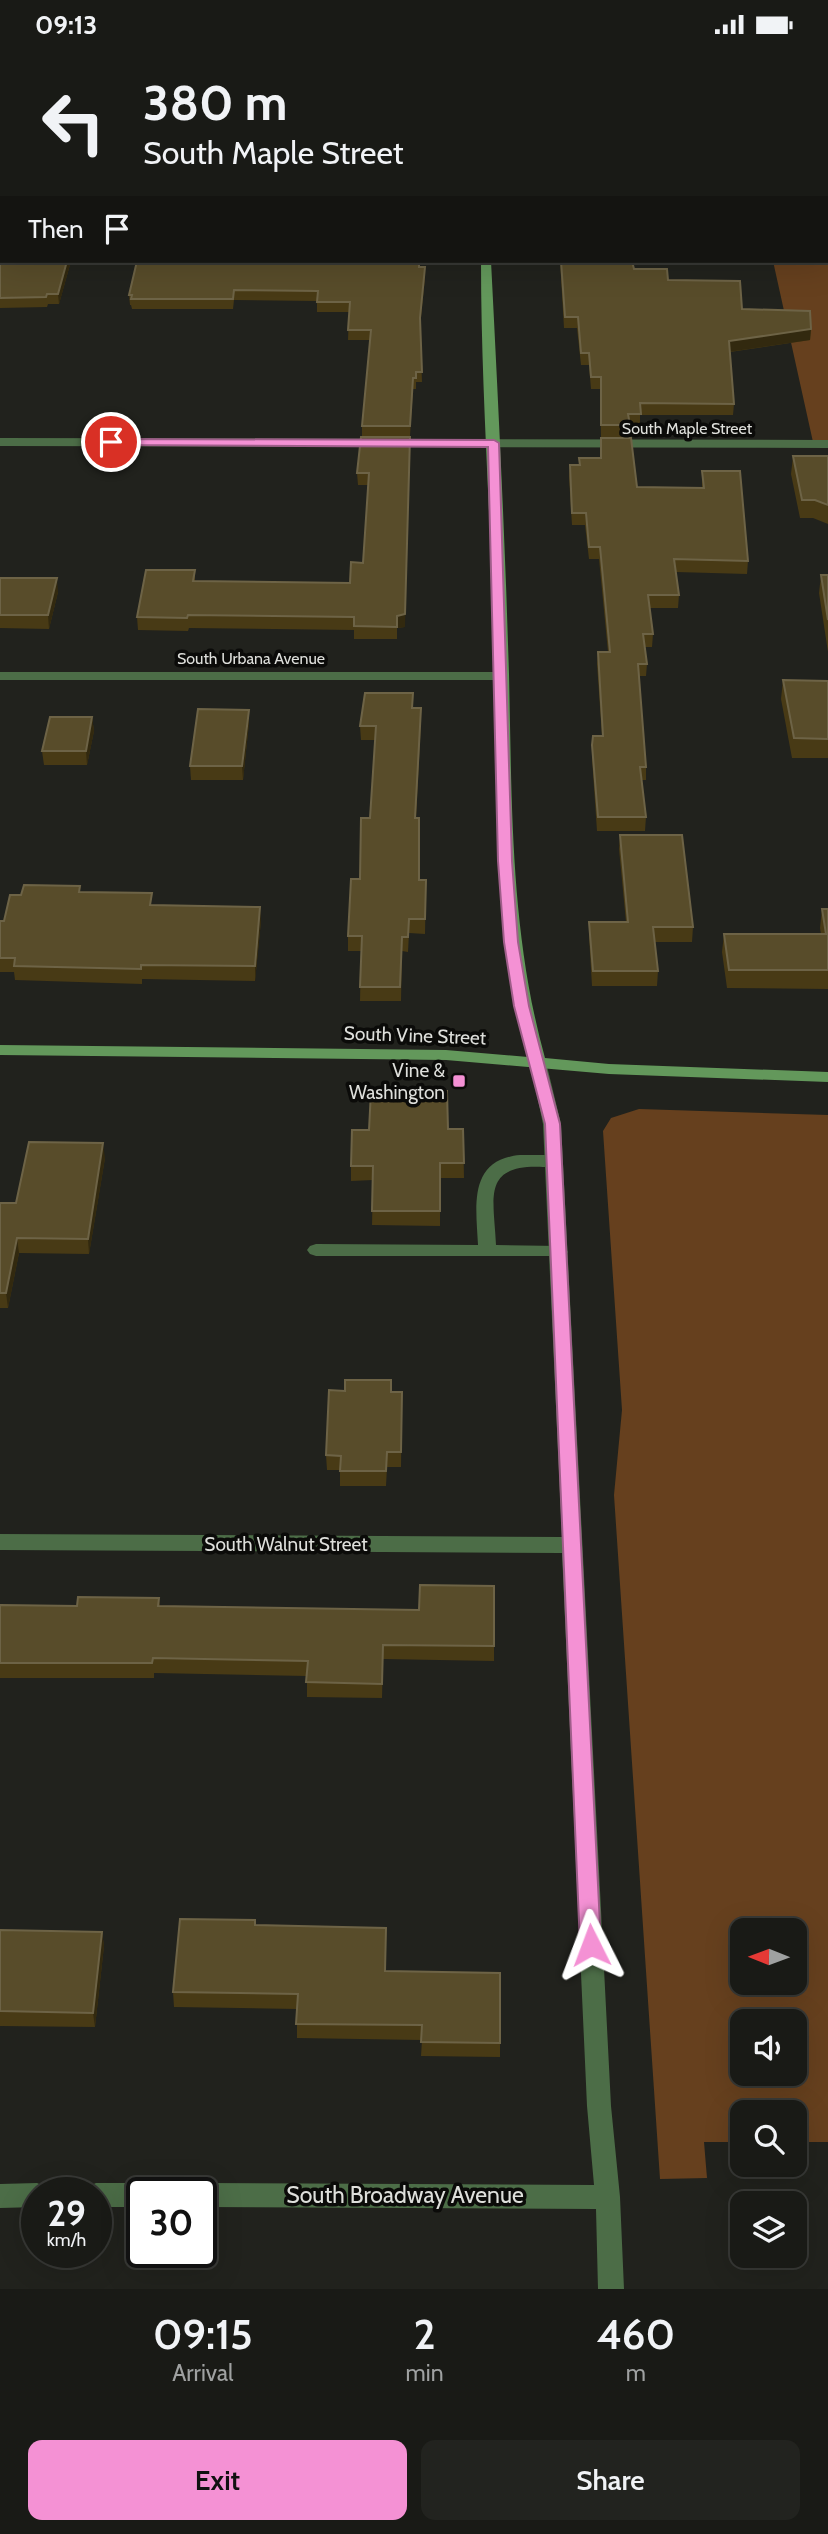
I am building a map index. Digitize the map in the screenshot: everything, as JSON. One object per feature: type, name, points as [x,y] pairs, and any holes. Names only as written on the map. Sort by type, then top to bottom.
[{"type":"main road","points":[[486,263],[502,676],[505,861],[511,942],[521,1006],[538,1062]]},
{"type":"main road","name":"South Vine Street","points":[[0,1050],[446,1055],[609,1069],[828,1077]]},
{"type":"street","name":"South Maple Street","points":[[0,442],[828,444]]},
{"type":"street","name":"South Urbana Avenue","points":[[0,676],[502,676]]},
{"type":"street","points":[[538,1062],[551,1110],[599,2106],[608,2197],[611,2289]]},
{"type":"street","points":[[487,1251],[488,1179],[494,1169],[510,1162],[554,1161]]},
{"type":"street","points":[[316,1250],[559,1252]]},
{"type":"street","name":"South Walnut Street","points":[[0,1542],[572,1545]]},
{"type":"street","points":[[0,2196],[21,2195]]},
{"type":"street","name":"South Broadway Avenue","points":[[217,2195],[608,2197]]},
{"type":"shaded area","points":[[773,263],[828,263],[828,442],[813,442]]},
{"type":"shaded area","points":[[639,1109],[828,1115],[828,2142],[807,2142],[807,2100],[730,2100],[730,2142],[704,2142],[707,2178],[660,2179],[614,1495],[622,1410],[603,1131],[611,1118]]},
{"type":"building","points":[[0,263],[66,263],[58,294],[47,294],[46,297],[0,298]]},
{"type":"building","points":[[137,263],[419,263],[419,267],[425,267],[420,318],[422,372],[416,372],[416,378],[413,378],[410,426],[362,426],[371,330],[348,330],[350,302],[317,302],[318,291],[234,290],[233,299],[131,299],[132,295],[129,295]]},
{"type":"building","points":[[561,263],[632,263],[634,269],[667,269],[668,280],[740,281],[742,309],[810,311],[811,329],[729,341],[734,404],[640,403],[641,414],[628,414],[630,425],[601,425],[601,377],[591,377],[589,353],[581,353],[578,317],[565,317]]},
{"type":"building","points":[[361,437],[410,437],[405,614],[397,616],[397,627],[354,626],[354,617],[137,617],[146,570],[195,570],[193,581],[350,583],[351,562],[363,563],[369,473],[357,473]]},
{"type":"building","points":[[601,438],[631,438],[637,487],[704,488],[702,471],[740,471],[748,561],[674,559],[679,595],[648,595],[653,634],[643,634],[647,664],[638,664],[646,767],[640,767],[646,817],[598,817],[592,745],[593,736],[603,736],[598,652],[610,652],[600,547],[589,547],[586,513],[572,513],[570,465],[580,465],[579,458],[601,458]]},
{"type":"building","points":[[793,456],[828,456],[828,505],[815,500],[802,500]]},
{"type":"building","points":[[821,575],[828,575],[828,620]]},
{"type":"building","points":[[0,578],[57,578],[48,615],[0,615]]},
{"type":"building","points":[[783,680],[828,681],[828,739],[794,738]]},
{"type":"building","points":[[365,693],[413,693],[412,708],[421,708],[415,818],[419,818],[419,880],[426,880],[425,919],[409,919],[408,937],[402,937],[400,987],[360,987],[362,936],[348,936],[351,879],[360,879],[361,818],[370,818],[376,726],[360,726]]},
{"type":"building","points":[[198,709],[249,710],[242,766],[190,766]]},
{"type":"building","points":[[50,717],[92,717],[86,751],[42,751]]},
{"type":"building","points":[[620,835],[682,835],[693,927],[653,927],[658,971],[593,971],[589,922],[628,922]]},
{"type":"building","points":[[24,885],[80,886],[79,892],[152,893],[150,905],[260,907],[255,966],[141,965],[141,969],[14,966],[15,958],[0,958],[0,921],[4,921],[10,895],[21,895]]},
{"type":"building","points":[[822,909],[828,909],[828,970],[729,970],[724,934],[826,934]]},
{"type":"building","points":[[371,1091],[447,1091],[448,1129],[463,1129],[464,1163],[440,1163],[440,1211],[372,1211],[373,1166],[351,1166],[352,1130],[369,1130]]},
{"type":"building","points":[[29,1142],[103,1143],[88,1239],[17,1238],[6,1293],[0,1293],[0,1203],[16,1203]]},
{"type":"building","points":[[345,1380],[391,1380],[391,1392],[402,1392],[401,1452],[387,1452],[386,1471],[340,1471],[341,1456],[326,1455],[329,1390],[345,1391]]},
{"type":"building","points":[[420,1585],[494,1586],[494,1646],[383,1645],[382,1684],[306,1682],[308,1661],[153,1658],[152,1663],[0,1663],[0,1605],[77,1606],[78,1597],[159,1598],[158,1606],[419,1610]]},
{"type":"building","points":[[180,1919],[255,1920],[255,1925],[386,1928],[385,1971],[500,1973],[500,2043],[421,2042],[422,2025],[296,2024],[298,1994],[173,1992]]},
{"type":"building","points":[[0,1930],[102,1932],[93,2013],[0,2011]]},
{"type":"place","name":"Vine & Washington","points":[[459,1081]]},
{"type":"route","points":[[111,442],[494,443],[505,861],[511,942],[521,1006],[551,1110],[591,1945]]}]
